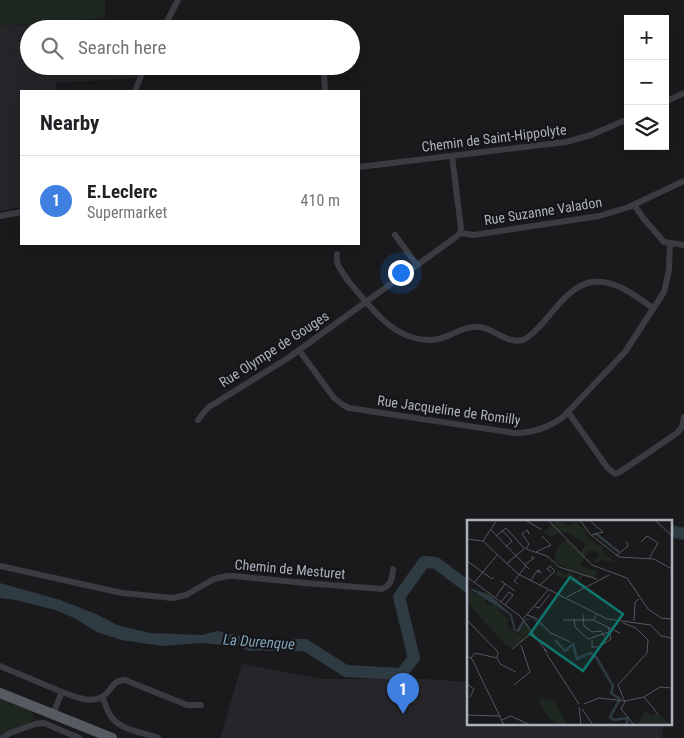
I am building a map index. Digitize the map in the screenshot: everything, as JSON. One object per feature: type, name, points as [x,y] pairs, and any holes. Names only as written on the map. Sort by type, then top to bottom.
[{"type":"main road","points":[[0,692],[112,738]]},
{"type":"street","points":[[168,20],[178,0]]},
{"type":"street","points":[[135,90],[141,75]]},
{"type":"street","points":[[324,75],[325,90]]},
{"type":"street","points":[[669,100],[684,93]]},
{"type":"street","name":"Chemin de Saint-Hippolyte","points":[[360,167],[573,140],[591,135],[624,121]]},
{"type":"street","points":[[452,156],[461,228],[460,233]]},
{"type":"street","name":"Rue Suzanne Valadon","points":[[460,233],[474,235],[599,216],[634,205],[684,181]]},
{"type":"street","points":[[634,205],[664,242],[684,245]]},
{"type":"street","points":[[0,216],[20,212]]},
{"type":"street","name":"Rue Olympe de Gouges","points":[[198,420],[209,407],[299,350],[456,238],[460,233]]},
{"type":"street","points":[[395,235],[417,265]]},
{"type":"street","name":"Rue Jacqueline de Romilly","points":[[299,350],[334,398],[343,405],[356,409],[515,433],[530,432],[544,428],[568,412],[629,347],[664,292],[669,270],[670,243]]},
{"type":"street","points":[[338,254],[336,259],[338,266],[357,292],[378,315],[396,329],[412,337],[427,340],[441,339],[465,328],[474,327],[484,328],[510,340],[526,339],[534,333],[570,293],[578,287],[592,282],[607,282],[618,286],[654,308]]},
{"type":"street","points":[[568,412],[607,468],[615,474],[677,433],[682,427],[684,417]]},
{"type":"street","name":"Chemin de Mesturet","points":[[0,566],[122,593],[173,598],[186,595],[214,579],[234,576],[382,589],[389,585],[393,568]]},
{"type":"street","points":[[0,666],[76,698],[94,700],[102,697],[118,681],[125,680],[187,704],[200,705]]},
{"type":"street","points":[[54,714],[62,692]]},
{"type":"street","points":[[102,697],[111,718],[117,723],[158,738]]},
{"type":"street","points":[[2,738],[35,724],[44,723],[79,738]]},
{"type":"shaded area","points":[[0,0],[105,0],[105,18],[20,20],[20,24],[0,26]]},
{"type":"shaded area","points":[[20,25],[20,75],[136,75],[135,78],[56,83],[56,90],[20,90],[20,207],[0,211],[0,26]]},
{"type":"shaded area","points":[[242,664],[322,679],[425,679],[467,682],[467,726],[664,726],[662,738],[220,738]]},
{"type":"shaded area","points":[[0,699],[28,710],[34,719],[0,736]]},
{"type":"water","points":[[0,583],[60,600],[96,614],[117,625],[150,633],[202,635],[217,631],[266,642],[288,644],[265,650],[249,651],[237,646],[202,643],[162,646],[121,640],[97,632],[74,618],[55,610],[0,598]]},
{"type":"waterway","name":"La Durenque","points":[[672,531],[684,534]]},
{"type":"waterway","name":"La Durenque","points":[[267,645],[305,645],[346,671],[401,674],[414,658],[399,597],[424,562],[436,563],[467,586]]},
{"type":"place","name":"E.Leclerc","points":[[403,714]]}]
